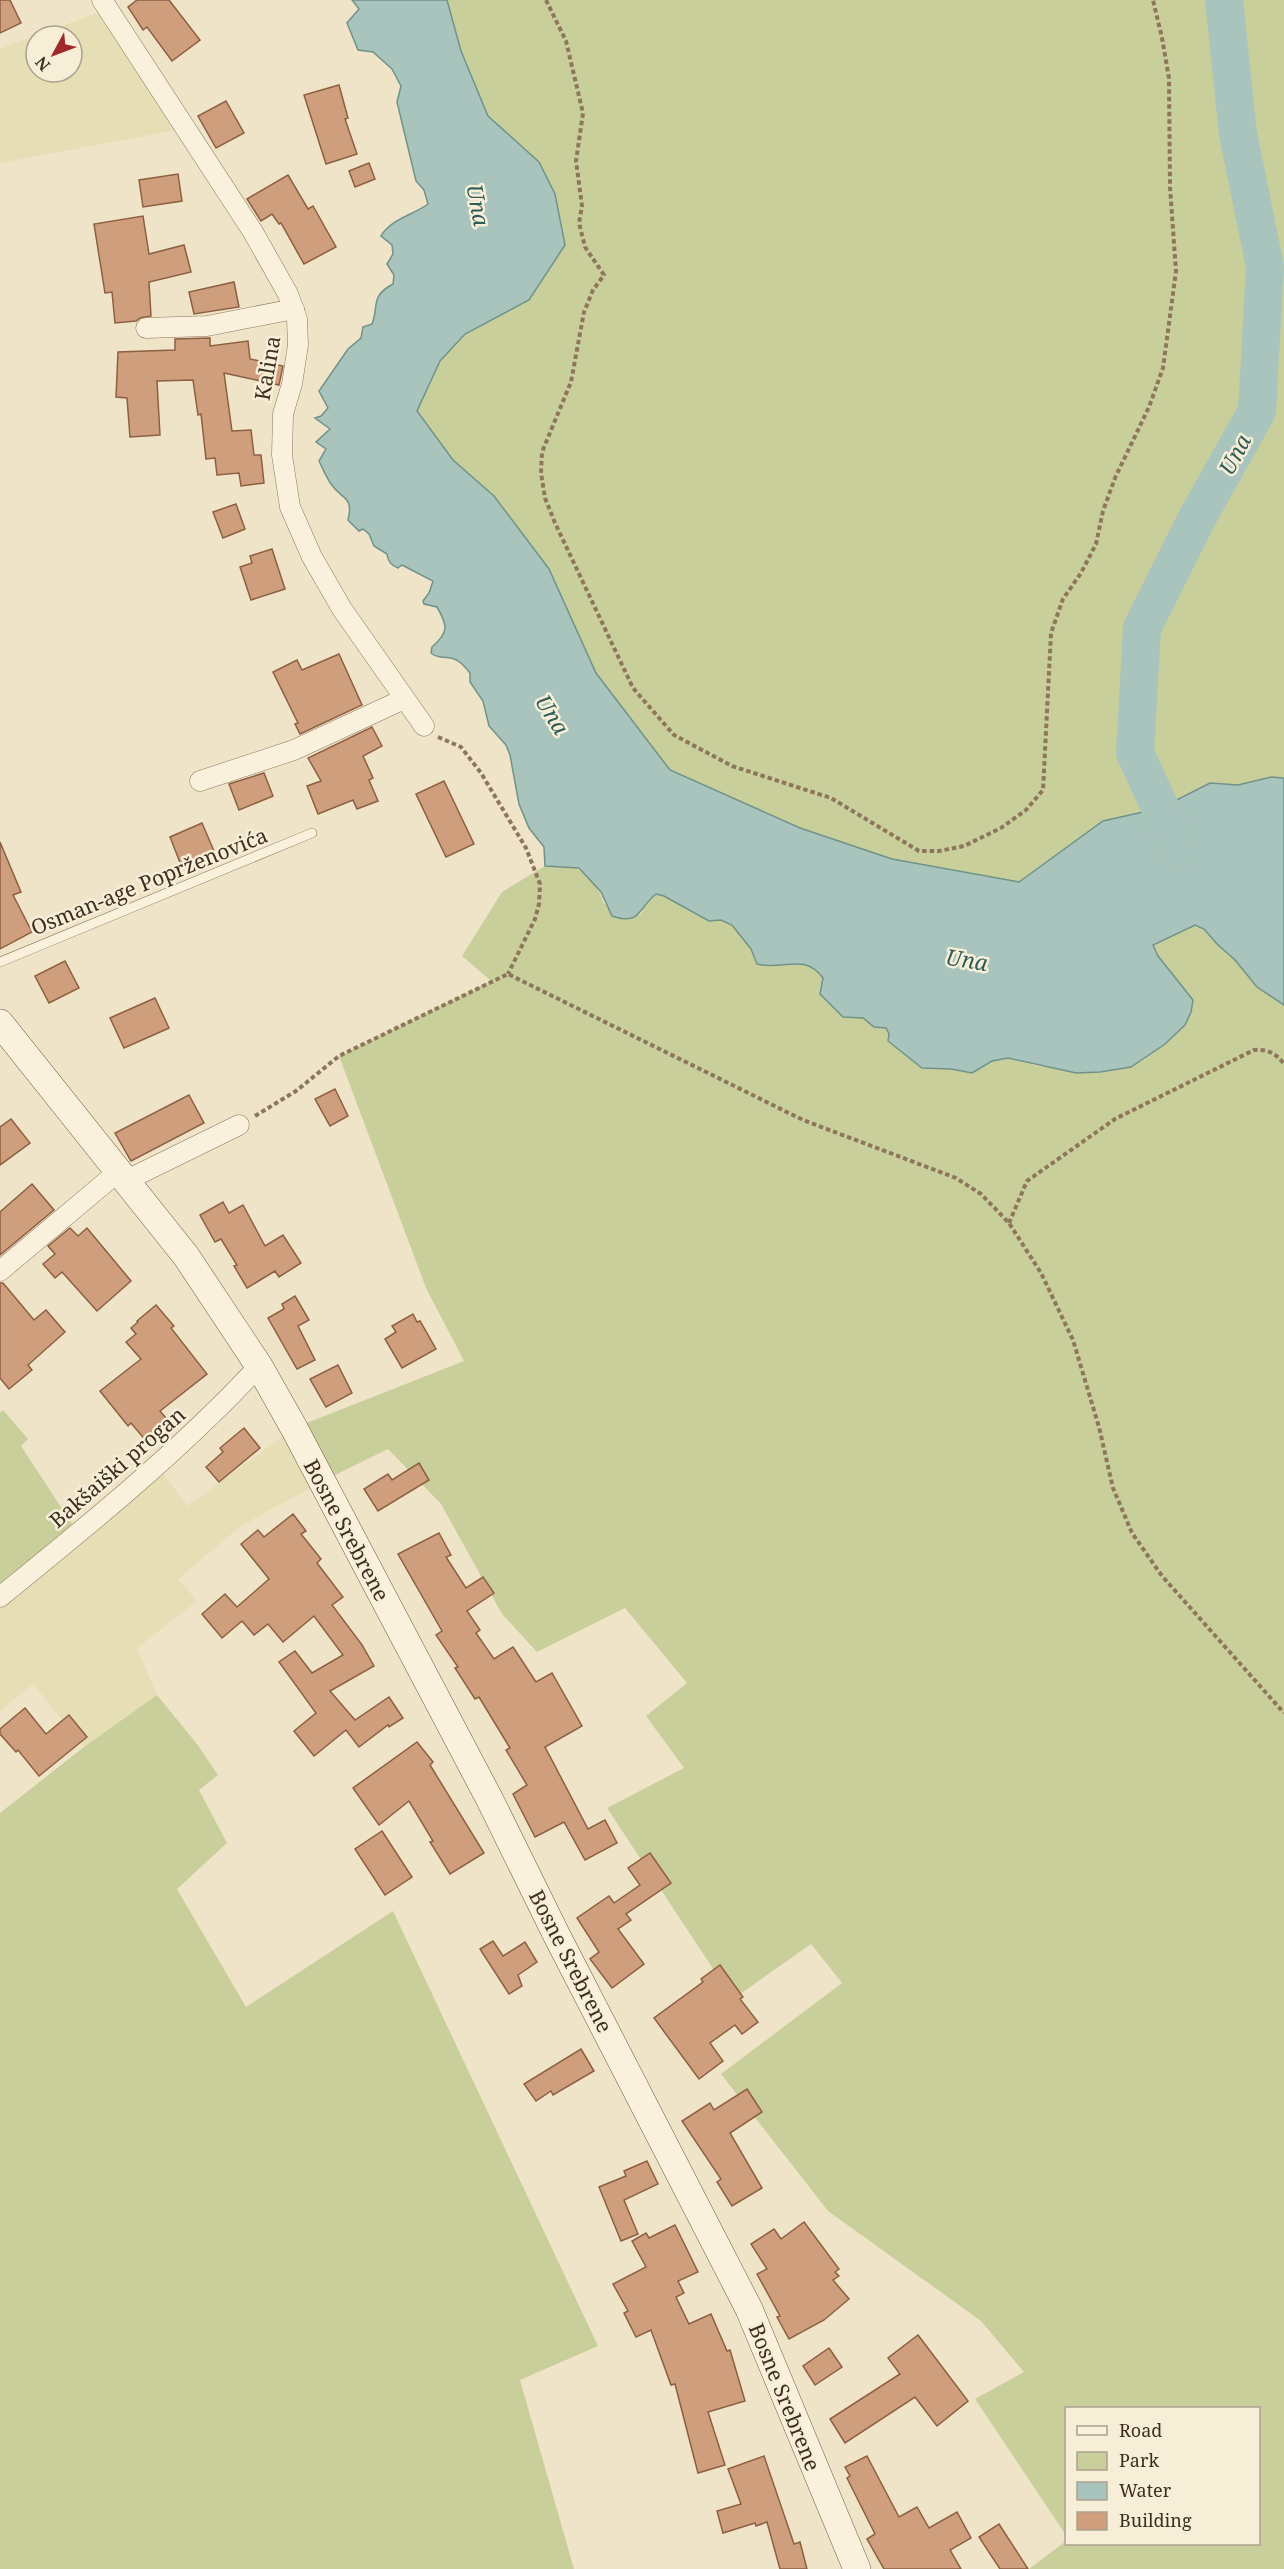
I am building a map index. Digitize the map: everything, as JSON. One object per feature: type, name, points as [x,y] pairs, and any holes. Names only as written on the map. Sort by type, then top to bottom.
[{"type":"street","name":"Kalina","points":[[102,0],[253,232],[288,294],[297,319],[298,345],[292,384],[283,414],[282,455],[290,507],[312,557],[342,609],[424,726]]},
{"type":"street","points":[[146,328],[207,326],[294,309]]},
{"type":"street","points":[[200,781],[294,750],[404,699]]},
{"type":"street","name":"Bosne Srebrene","points":[[0,1023],[186,1256],[259,1366],[490,1800],[556,1934],[749,2309],[856,2569]]},
{"type":"street","points":[[0,1271],[123,1175],[239,1125]]},
{"type":"street","name":"Bakšaiški progan","points":[[0,1597],[157,1466],[220,1408],[259,1366]]},
{"type":"lane","name":"Osman-age Poprženovića","points":[[0,962],[312,833]]},
{"type":"path","points":[[546,0],[567,41],[583,113],[576,161],[582,206],[579,223],[585,247],[604,275],[584,312],[571,382],[542,452],[541,473],[546,498],[568,553],[633,688],[674,735],[732,766],[831,798],[919,851],[939,851],[964,846],[1001,828],[1026,810],[1042,790],[1051,633],[1063,599],[1081,573],[1096,544],[1103,511],[1115,478],[1149,407],[1163,368],[1176,271],[1170,187],[1169,78],[1153,0]]},
{"type":"path","points":[[239,1125],[296,1091],[339,1056],[508,974],[535,919],[539,904],[540,884],[526,848],[481,773],[461,747],[438,737],[424,726]]},
{"type":"path","points":[[508,974],[803,1120],[956,1178],[981,1194],[1009,1223],[1041,1273],[1073,1340],[1099,1427],[1113,1488],[1132,1533],[1162,1576],[1284,1713]]},
{"type":"path","points":[[1009,1223],[1027,1181],[1115,1119],[1254,1050],[1265,1050],[1279,1057],[1284,1064]]},
{"type":"shaded area","points":[[108,9],[187,128],[0,163],[0,49],[24,40],[24,84],[84,84],[84,24],[68,24]]},
{"type":"shaded area","points":[[294,1428],[321,1482],[241,1526],[178,1579],[197,1601],[137,1648],[157,1695],[84,1747],[33,1684],[0,1711],[0,1597],[157,1466],[188,1506]]},
{"type":"green space","points":[[447,0],[1284,0],[1284,778],[1271,777],[1238,785],[1210,783],[1161,808],[1103,821],[1019,882],[892,859],[800,828],[670,770],[596,673],[549,569],[494,496],[453,460],[417,411],[440,361],[465,334],[529,299],[539,162],[488,116],[461,51]]},
{"type":"green space","points":[[567,865],[580,870],[599,891],[604,904],[640,915],[650,899],[657,894],[709,921],[721,920],[732,925],[752,949],[757,964],[766,966],[800,964],[816,970],[823,978],[822,988],[843,1017],[863,1018],[874,1027],[886,1028],[922,1068],[951,1069],[972,1073],[992,1061],[1008,1058],[1038,1066],[1100,1072],[1131,1067],[1145,1059],[1181,986],[1158,956],[1153,944],[1195,924],[1204,929],[1235,960],[1257,987],[1284,1005],[1284,2569],[1029,2569],[1065,2542],[1065,2545],[1260,2545],[1260,2407],[1065,2407],[1065,2534],[975,2399],[1024,2372],[981,2321],[828,2211],[721,2074],[842,1983],[811,1944],[733,1999],[607,1808],[684,1768],[646,1716],[687,1683],[625,1608],[537,1652],[502,1614],[441,1504],[388,1449],[321,1482],[294,1428],[464,1361],[426,1288],[339,1056],[491,981],[462,956],[502,892],[545,866]]},
{"type":"green space","points":[[3,1410],[28,1439],[21,1446],[78,1533],[0,1597],[0,1413]]},
{"type":"green space","points":[[157,1695],[197,1744],[218,1775],[199,1790],[227,1843],[177,1889],[246,2007],[393,1911],[598,2346],[520,2380],[574,2569],[0,2569],[0,1813],[84,1747]]},
{"type":"water","points":[[352,0],[447,0],[461,51],[488,116],[539,162],[555,194],[565,245],[529,300],[465,334],[440,361],[417,411],[453,460],[494,496],[549,569],[596,673],[670,770],[800,828],[892,859],[1019,882],[1103,821],[1161,808],[1210,783],[1238,785],[1271,777],[1284,778],[1284,1005],[1257,987],[1235,960],[1204,929],[1195,925],[1153,945],[1158,956],[1193,1000],[1191,1012],[1185,1025],[1165,1044],[1131,1067],[1076,1073],[1008,1058],[992,1061],[972,1073],[951,1069],[922,1068],[888,1041],[889,1034],[886,1028],[874,1027],[863,1018],[843,1017],[820,994],[823,978],[816,970],[800,964],[766,966],[757,964],[751,949],[732,925],[721,920],[709,921],[664,896],[656,894],[638,914],[629,919],[612,916],[601,892],[579,868],[545,866],[544,847],[529,828],[519,804],[510,755],[506,745],[489,726],[483,701],[470,682],[470,673],[456,660],[438,657],[431,653],[432,647],[442,637],[445,628],[437,607],[424,604],[423,601],[433,581],[402,565],[398,568],[393,566],[387,554],[374,546],[369,534],[363,529],[359,531],[348,520],[348,502],[331,484],[319,461],[326,449],[316,442],[330,429],[315,418],[321,416],[328,408],[319,391],[348,349],[361,338],[363,327],[372,324],[378,297],[393,284],[394,275],[387,264],[393,254],[392,245],[381,236],[390,225],[428,204],[424,190],[416,181],[397,102],[401,86],[392,69],[373,52],[358,50],[347,23],[359,9]]},
{"type":"building","points":[[0,0],[10,0],[21,23],[0,33]]},
{"type":"building","points":[[137,0],[169,0],[200,40],[172,61],[147,27],[143,30],[128,7]]},
{"type":"building","points":[[339,85],[348,118],[345,119],[357,154],[326,164],[304,95]]},
{"type":"building","points":[[226,101],[244,133],[216,148],[198,116]]},
{"type":"building","points":[[369,163],[375,179],[355,187],[349,171]]},
{"type":"building","points":[[178,174],[182,201],[143,207],[139,180]]},
{"type":"building","points":[[288,175],[308,209],[313,206],[336,247],[304,264],[281,223],[279,224],[272,214],[261,221],[247,199]]},
{"type":"building","points":[[143,216],[149,254],[184,245],[191,272],[149,282],[151,316],[136,321],[115,323],[112,292],[105,293],[94,224]]},
{"type":"building","points":[[234,282],[239,307],[194,314],[189,292]]},
{"type":"building","points":[[210,338],[210,346],[248,341],[250,359],[283,366],[279,385],[224,373],[232,431],[251,430],[254,455],[261,455],[264,483],[241,486],[239,473],[217,475],[215,458],[206,459],[201,414],[198,415],[193,380],[157,381],[160,435],[130,437],[127,398],[116,397],[118,352],[175,350],[175,339]]},
{"type":"building","points":[[236,504],[245,529],[223,538],[213,512]]},
{"type":"building","points":[[272,549],[285,589],[251,600],[240,567],[252,563],[250,556]]},
{"type":"building","points":[[339,654],[362,705],[300,734],[295,724],[298,723],[273,672],[297,660],[302,670]]},
{"type":"building","points":[[372,727],[382,746],[363,756],[373,778],[369,780],[378,801],[357,809],[353,800],[318,814],[307,786],[321,781],[308,758]]},
{"type":"building","points":[[264,773],[273,796],[239,810],[229,784]]},
{"type":"building","points":[[444,781],[474,844],[446,857],[416,794]]},
{"type":"building","points":[[202,823],[214,851],[181,865],[170,837]]},
{"type":"building","points":[[0,842],[21,892],[13,895],[32,932],[0,949]]},
{"type":"building","points":[[65,961],[79,988],[49,1003],[35,976]]},
{"type":"building","points":[[155,998],[169,1028],[124,1048],[110,1018]]},
{"type":"building","points":[[335,1089],[348,1116],[330,1126],[315,1099]]},
{"type":"building","points":[[189,1095],[204,1123],[131,1161],[115,1133]]},
{"type":"building","points":[[11,1119],[30,1143],[0,1165],[0,1127]]},
{"type":"building","points":[[32,1184],[54,1210],[0,1255],[0,1212]]},
{"type":"building","points":[[223,1202],[229,1213],[243,1205],[265,1246],[283,1235],[301,1263],[279,1277],[275,1271],[247,1288],[234,1266],[237,1265],[221,1239],[215,1242],[200,1215]]},
{"type":"building","points":[[70,1228],[78,1236],[87,1228],[131,1281],[97,1311],[62,1272],[55,1278],[43,1264],[55,1254],[48,1246]]},
{"type":"building","points":[[0,1283],[3,1283],[34,1320],[46,1310],[65,1332],[28,1365],[32,1370],[9,1389],[0,1378]]},
{"type":"building","points":[[295,1296],[309,1320],[298,1326],[315,1360],[297,1369],[268,1318],[284,1309],[282,1304]]},
{"type":"building","points":[[156,1305],[174,1326],[171,1328],[207,1374],[160,1411],[171,1424],[147,1442],[131,1423],[128,1426],[100,1391],[141,1359],[126,1342],[136,1334],[131,1328]]},
{"type":"building","points":[[413,1314],[417,1322],[420,1321],[436,1349],[402,1368],[385,1339],[396,1332],[392,1326]]},
{"type":"building","points":[[338,1365],[352,1393],[326,1407],[310,1379]]},
{"type":"building","points":[[244,1428],[260,1448],[219,1482],[206,1467],[223,1452],[220,1448]]},
{"type":"building","points":[[419,1463],[429,1480],[378,1511],[364,1489],[388,1474],[392,1480]]},
{"type":"building","points":[[293,1514],[306,1531],[301,1534],[321,1559],[317,1563],[343,1597],[332,1605],[362,1645],[374,1666],[330,1691],[355,1720],[389,1697],[403,1718],[389,1727],[388,1725],[359,1747],[346,1730],[314,1756],[294,1731],[316,1713],[279,1662],[295,1651],[312,1673],[343,1655],[314,1616],[283,1642],[268,1624],[254,1635],[242,1621],[222,1638],[202,1614],[225,1594],[237,1607],[269,1579],[241,1544],[258,1530],[264,1537]]},
{"type":"building","points":[[439,1533],[451,1555],[446,1557],[466,1588],[483,1577],[494,1593],[467,1611],[480,1630],[476,1633],[494,1659],[513,1647],[536,1682],[552,1673],[582,1726],[545,1747],[588,1829],[605,1820],[617,1843],[585,1860],[564,1822],[535,1837],[513,1794],[527,1785],[506,1750],[510,1748],[479,1697],[475,1699],[455,1668],[458,1667],[436,1635],[442,1631],[398,1554]]},
{"type":"building","points":[[25,1708],[46,1734],[69,1715],[87,1737],[39,1776],[18,1750],[16,1752],[0,1734],[0,1729]]},
{"type":"building","points":[[417,1742],[433,1762],[430,1765],[484,1853],[450,1874],[409,1801],[379,1825],[353,1788]]},
{"type":"building","points":[[382,1831],[412,1877],[385,1895],[355,1849]]},
{"type":"building","points":[[650,1853],[671,1883],[626,1914],[631,1920],[618,1929],[644,1964],[612,1988],[590,1959],[599,1952],[577,1918],[609,1896],[614,1903],[640,1885],[628,1868]]},
{"type":"building","points":[[493,1941],[503,1956],[525,1942],[537,1962],[518,1975],[522,1986],[509,1994],[480,1949]]},
{"type":"building","points":[[720,1965],[743,1997],[740,1999],[758,2022],[742,2034],[735,2025],[710,2043],[723,2061],[699,2079],[654,2018],[703,1982],[701,1979]]},
{"type":"building","points":[[581,2049],[594,2071],[553,2095],[551,2091],[536,2101],[524,2084]]},
{"type":"building","points":[[747,2089],[762,2112],[730,2133],[762,2188],[732,2206],[717,2182],[721,2179],[682,2121],[710,2103],[714,2110]]},
{"type":"building","points":[[647,2161],[658,2184],[624,2200],[638,2234],[621,2241],[599,2187],[626,2176],[624,2171]]},
{"type":"building","points":[[804,2222],[839,2269],[835,2272],[839,2276],[833,2280],[849,2299],[824,2320],[789,2339],[777,2317],[780,2316],[757,2274],[767,2269],[751,2244],[774,2229],[781,2239]]},
{"type":"building","points":[[675,2225],[698,2272],[678,2281],[684,2293],[676,2297],[689,2324],[711,2314],[727,2351],[730,2350],[745,2401],[708,2412],[725,2465],[698,2473],[675,2384],[671,2385],[651,2330],[636,2337],[624,2313],[628,2311],[613,2284],[646,2267],[632,2241],[646,2233],[649,2238]]},
{"type":"building","points":[[918,2335],[968,2401],[937,2426],[915,2397],[845,2443],[830,2419],[900,2374],[888,2358]]},
{"type":"building","points":[[829,2348],[842,2367],[815,2385],[803,2366]]},
{"type":"building","points":[[764,2456],[794,2544],[800,2542],[807,2569],[780,2569],[767,2522],[756,2526],[755,2523],[723,2533],[717,2511],[741,2504],[728,2469]]},
{"type":"building","points":[[867,2456],[899,2517],[917,2507],[929,2528],[957,2512],[971,2538],[950,2550],[961,2569],[884,2569],[867,2539],[875,2534],[847,2478],[850,2476],[845,2467]]},
{"type":"building","points":[[999,2524],[1028,2569],[1000,2569],[979,2537]]},
{"type":"waterway","name":"Una","points":[[1181,853],[1135,753],[1142,628],[1196,520],[1257,411],[1265,267],[1238,134],[1224,0]]}]
